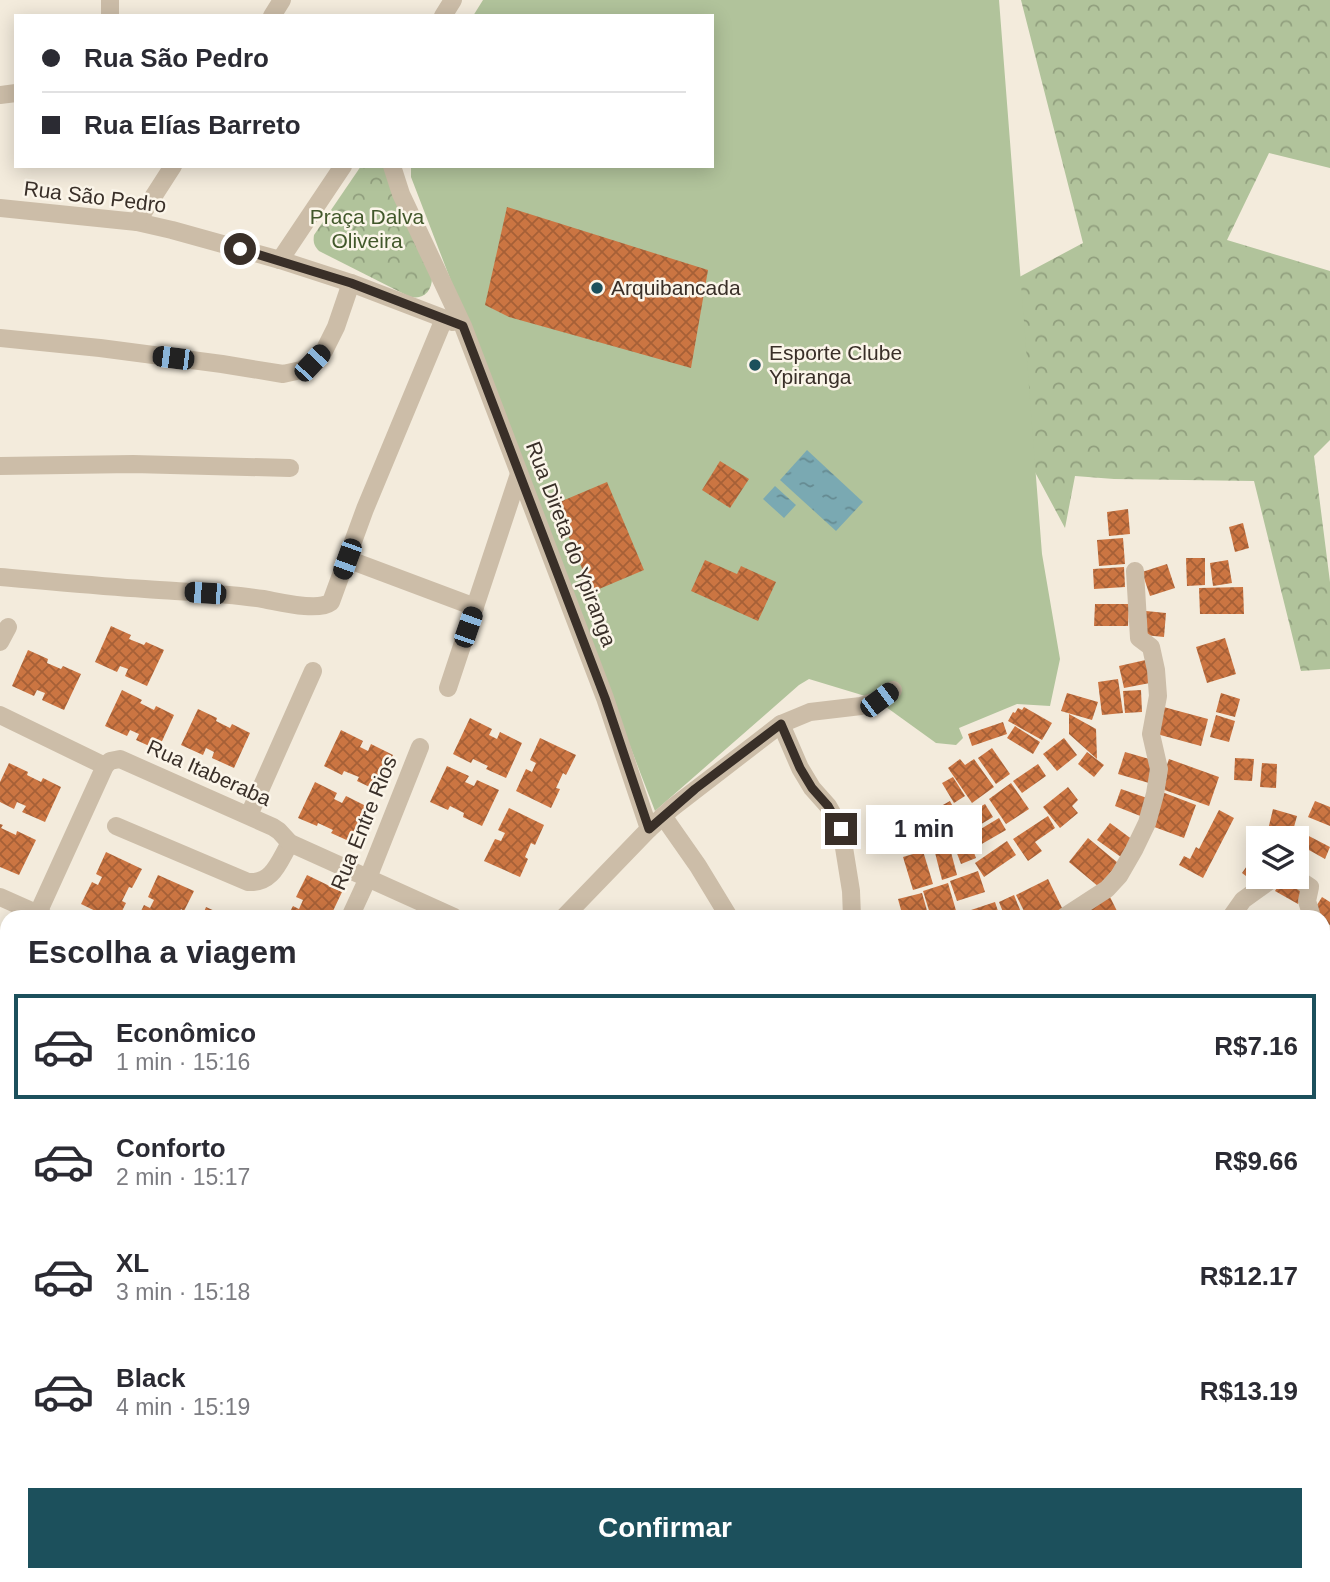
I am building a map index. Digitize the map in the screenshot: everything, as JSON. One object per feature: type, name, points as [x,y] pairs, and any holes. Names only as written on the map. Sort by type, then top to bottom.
[{"type":"street","points":[[137,222],[172,168]]},
{"type":"street","points":[[280,260],[342,168]]},
{"type":"street","name":"Rua Direta do Ypiranga","points":[[393,168],[401,194],[463,326],[605,698],[649,829]]},
{"type":"street","name":"Rua São Pedro","points":[[0,208],[137,222],[172,230],[351,283],[463,326]]},
{"type":"street","points":[[0,338],[100,348],[283,374],[301,370],[324,351],[336,327],[351,283]]},
{"type":"street","points":[[0,577],[258,598],[304,606],[326,605],[331,602],[370,496],[444,318]]},
{"type":"street","points":[[0,466],[133,464],[290,468]]},
{"type":"street","points":[[448,688],[519,474]]},
{"type":"street","points":[[347,559],[475,607]]},
{"type":"street","points":[[1075,910],[1107,889],[1119,876],[1147,823],[1159,769],[1151,734],[1158,696],[1156,670],[1151,648],[1139,638],[1135,571]]},
{"type":"street","points":[[249,815],[313,671]]},
{"type":"street","points":[[571,910],[663,816],[781,724],[810,712],[861,706],[879,700],[892,690]]},
{"type":"street","name":"Rua Itaberaba","points":[[0,715],[105,765],[120,759],[249,815],[279,831],[290,843],[439,910]]},
{"type":"street","points":[[781,724],[800,768],[841,829],[852,910]]},
{"type":"street","name":"Rua Entre Rios","points":[[353,910],[420,747]]},
{"type":"street","points":[[43,910],[105,765]]},
{"type":"street","points":[[663,816],[725,910]]},
{"type":"street","points":[[116,826],[248,882],[257,883],[271,874],[290,843]]},
{"type":"street","points":[[1309,886],[1307,901],[1310,910]]},
{"type":"street","points":[[1236,910],[1243,900],[1258,889]]},
{"type":"street","points":[[0,897],[30,910]]},
{"type":"green space","name":"Esporte Clube Ypiranga","points":[[483,0],[999,0],[1042,554],[1060,659],[1050,706],[1017,704],[959,728],[963,738],[956,745],[936,743],[875,699],[809,679],[655,811],[411,177],[411,168],[714,168],[714,14],[474,14]]},
{"type":"green space","points":[[1021,0],[1330,0],[1330,168],[1269,153],[1227,240],[1330,271],[1330,440],[1314,456],[1330,582],[1330,669],[1301,671],[1254,481],[1075,476],[1065,528],[950,314],[1083,243]]},
{"type":"green space","name":"Praça Dalva Oliveira","points":[[360,168],[387,168],[432,278],[430,287],[422,296],[408,296],[319,251],[315,246],[314,235]]},
{"type":"water","points":[[807,450],[863,502],[836,531],[780,480]]},
{"type":"water","points":[[775,486],[796,505],[784,518],[763,499]]},
{"type":"building","name":"Arquibancada","points":[[507,207],[708,270],[691,368],[509,317],[485,305]]},
{"type":"building","points":[[720,461],[749,479],[730,508],[702,490]]},
{"type":"building","points":[[607,482],[644,570],[592,592],[555,504]]},
{"type":"building","points":[[1128,509],[1130,534],[1109,536],[1107,512]]},
{"type":"building","points":[[1243,523],[1249,548],[1235,552],[1229,527]]},
{"type":"building","points":[[1123,538],[1125,564],[1099,566],[1097,540]]},
{"type":"building","points":[[1186,558],[1205,558],[1205,585],[1187,586]]},
{"type":"building","points":[[705,560],[737,574],[741,566],[776,582],[758,621],[691,591]]},
{"type":"building","points":[[1228,560],[1232,583],[1213,586],[1210,563]]},
{"type":"building","points":[[1167,564],[1175,588],[1150,596],[1142,572]]},
{"type":"building","points":[[1124,567],[1125,587],[1094,589],[1093,569]]},
{"type":"building","points":[[1243,587],[1244,614],[1200,614],[1199,588]]},
{"type":"building","points":[[1095,604],[1129,604],[1128,626],[1094,626]]},
{"type":"building","points":[[1146,611],[1166,613],[1164,637],[1144,635]]},
{"type":"building","points":[[111,626],[131,635],[129,639],[144,645],[146,642],[164,650],[147,686],[125,676],[128,669],[120,666],[117,672],[95,662]]},
{"type":"building","points":[[1225,638],[1236,674],[1207,683],[1196,647]]},
{"type":"building","points":[[28,650],[48,659],[47,663],[81,674],[64,710],[42,700],[45,693],[37,690],[34,696],[12,686]]},
{"type":"building","points":[[1150,659],[1155,682],[1124,688],[1119,666]]},
{"type":"building","points":[[1118,679],[1123,713],[1102,715],[1098,682]]},
{"type":"building","points":[[122,690],[142,700],[140,703],[154,710],[156,706],[174,715],[158,750],[136,740],[139,734],[130,730],[127,736],[105,726]]},
{"type":"building","points":[[1141,690],[1142,712],[1125,713],[1123,691]]},
{"type":"building","points":[[1067,693],[1098,702],[1092,720],[1061,711]]},
{"type":"building","points":[[1221,693],[1240,699],[1235,717],[1216,712]]},
{"type":"building","points":[[1160,706],[1208,719],[1201,746],[1153,733]]},
{"type":"building","points":[[1024,707],[1052,723],[1042,740],[1008,721],[1013,712]]},
{"type":"building","points":[[198,709],[230,728],[232,724],[250,733],[234,768],[212,758],[214,752],[206,748],[203,755],[181,745]]},
{"type":"building","points":[[1069,714],[1096,729],[1097,759],[1069,734]]},
{"type":"building","points":[[1216,715],[1235,721],[1229,742],[1210,737]]},
{"type":"building","points":[[470,718],[492,729],[489,735],[497,739],[500,732],[522,743],[506,778],[486,769],[488,766],[473,759],[471,763],[453,754]]},
{"type":"building","points":[[1003,722],[1007,734],[972,746],[968,734]]},
{"type":"building","points":[[1015,726],[1040,742],[1033,754],[1007,738]]},
{"type":"building","points":[[341,730],[363,741],[360,747],[368,751],[371,744],[393,755],[376,790],[357,781],[359,777],[344,771],[342,775],[324,766]]},
{"type":"building","points":[[540,738],[576,755],[566,775],[563,773],[556,788],[560,789],[551,808],[516,791],[526,769],[532,772],[536,763],[530,760]]},
{"type":"building","points":[[1064,738],[1077,755],[1057,771],[1043,754]]},
{"type":"building","points":[[992,748],[1010,774],[996,784],[978,758]]},
{"type":"building","points":[[1087,752],[1104,765],[1094,777],[1078,764]]},
{"type":"building","points":[[1125,752],[1156,761],[1149,783],[1118,774]]},
{"type":"building","points":[[1235,758],[1254,759],[1252,781],[1234,780]]},
{"type":"building","points":[[960,759],[965,765],[974,759],[994,787],[972,803],[948,768]]},
{"type":"building","points":[[1169,759],[1219,777],[1209,806],[1159,788]]},
{"type":"building","points":[[9,763],[41,782],[43,778],[61,787],[45,822],[22,812],[26,806],[17,802],[14,809],[0,802],[0,782]]},
{"type":"building","points":[[1262,763],[1277,764],[1276,788],[1260,787]]},
{"type":"building","points":[[1038,764],[1046,776],[1022,793],[1013,781]]},
{"type":"building","points":[[447,766],[469,776],[465,782],[474,786],[477,780],[499,790],[482,826],[463,817],[464,813],[450,806],[448,810],[430,802]]},
{"type":"building","points":[[953,777],[965,796],[954,803],[942,783]]},
{"type":"building","points":[[315,782],[337,793],[334,799],[342,803],[346,796],[368,807],[351,842],[331,833],[333,830],[318,823],[317,826],[298,818]]},
{"type":"building","points":[[1011,783],[1029,809],[1006,824],[989,799]]},
{"type":"building","points":[[1068,787],[1078,800],[1072,806],[1078,813],[1060,828],[1043,807]]},
{"type":"building","points":[[1121,789],[1150,799],[1143,817],[1115,806]]},
{"type":"building","points":[[1162,792],[1196,805],[1184,838],[1149,825]]},
{"type":"building","points":[[950,801],[960,820],[942,830],[932,811]]},
{"type":"building","points":[[1315,801],[1330,807],[1330,826],[1308,817]]},
{"type":"building","points":[[985,804],[993,817],[968,832],[960,819]]},
{"type":"building","points":[[509,808],[544,825],[535,845],[531,843],[520,877],[484,861],[495,839],[501,841],[505,833],[498,830]]},
{"type":"building","points":[[1273,809],[1297,816],[1294,826],[1269,826]]},
{"type":"building","points":[[1219,810],[1234,818],[1203,878],[1179,865],[1184,856],[1190,859],[1196,847],[1199,849]]},
{"type":"building","points":[[1048,816],[1055,828],[1035,842],[1042,851],[1028,861],[1013,839]]},
{"type":"building","points":[[999,818],[1006,830],[980,845],[974,833]]},
{"type":"building","points":[[1110,823],[1133,840],[1121,857],[1097,840]]},
{"type":"building","points":[[0,824],[3,825],[1,828],[16,835],[17,831],[36,840],[19,875],[0,867]]},
{"type":"building","points":[[965,829],[976,858],[961,864],[950,835]]},
{"type":"building","points":[[1309,836],[1330,847],[1325,859],[1309,850]]},
{"type":"building","points":[[947,837],[957,875],[942,880],[932,841]]},
{"type":"building","points":[[1088,838],[1118,863],[1099,887],[1069,862]]},
{"type":"building","points":[[1007,841],[1016,855],[984,877],[975,863]]},
{"type":"building","points":[[923,851],[933,884],[913,890],[903,857]]},
{"type":"building","points":[[106,852],[142,869],[122,901],[126,903],[122,910],[93,910],[81,904],[92,882],[98,885],[102,877],[96,874]]},
{"type":"building","points":[[978,871],[985,892],[957,901],[950,881]]},
{"type":"building","points":[[158,875],[194,891],[184,910],[142,910],[144,905],[150,908],[154,900],[148,897]]},
{"type":"building","points":[[307,875],[342,892],[333,910],[291,910],[293,906],[299,909],[303,900],[296,897]]},
{"type":"building","points":[[1048,879],[1063,910],[1024,910],[1016,895]]},
{"type":"building","points":[[948,883],[956,910],[929,910],[923,891]]},
{"type":"building","points":[[1276,889],[1306,889],[1298,904],[1275,891]]},
{"type":"building","points":[[922,893],[927,910],[901,910],[898,899]]},
{"type":"building","points":[[1014,895],[1020,910],[1002,910],[999,902]]},
{"type":"building","points":[[1110,897],[1116,910],[1089,910],[1088,908]]},
{"type":"building","points":[[1322,897],[1330,902],[1330,910],[1314,910]]},
{"type":"building","points":[[995,902],[998,910],[971,910]]},
{"type":"place","name":"Arquibancada","points":[[597,288]]},
{"type":"place","name":"Esporte Clube Ypiranga","points":[[755,365]]},
{"type":"route","points":[[240,249],[351,283],[463,326],[605,698],[649,829],[695,789],[781,724],[800,768],[841,829]]}]
